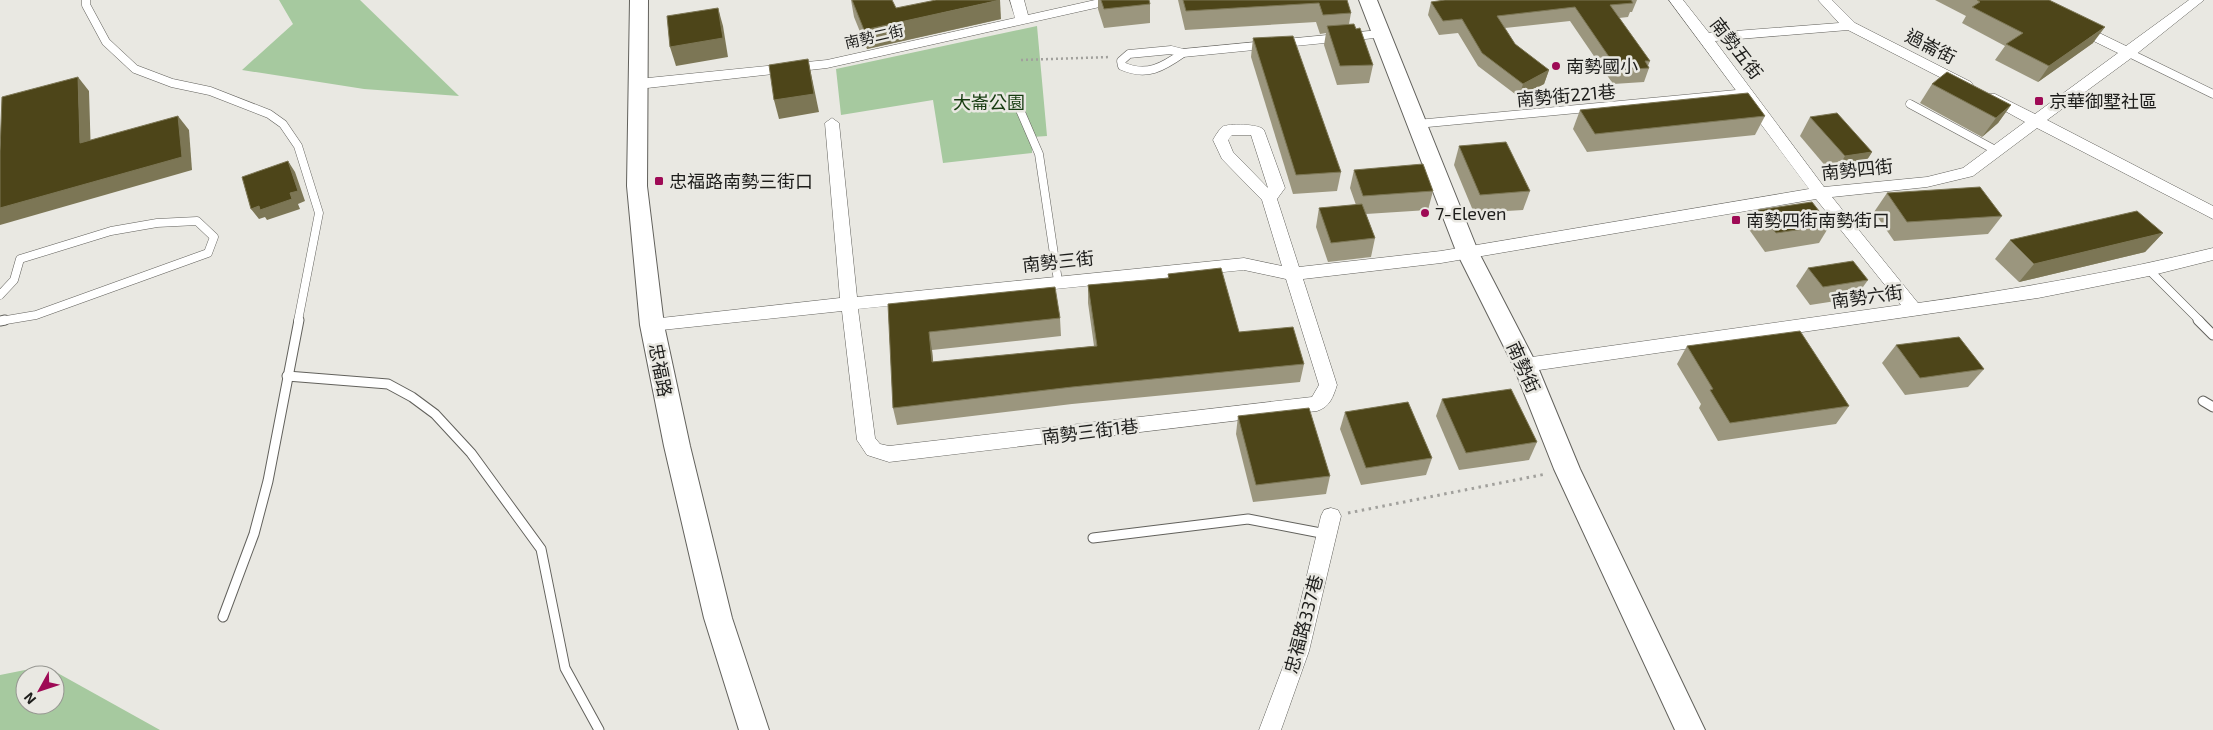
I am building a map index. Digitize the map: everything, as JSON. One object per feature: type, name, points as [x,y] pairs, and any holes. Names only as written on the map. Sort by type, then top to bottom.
[{"type":"street","name":"忠福路","points":[[639,0],[637,186],[652,325],[677,446],[718,618],[754,730]]},
{"type":"street","points":[[1017,0],[1022,19]]},
{"type":"street","name":"南勢二街","points":[[638,84],[827,64],[1113,0]]},
{"type":"street","name":"南勢街","points":[[1368,0],[1468,251],[1525,365],[1567,469],[1690,730]]},
{"type":"street","name":"南勢五街","points":[[1676,0],[1747,93],[1820,194],[1914,310]]},
{"type":"street","name":"過崙街","points":[[1825,0],[1850,26],[2213,213]]},
{"type":"street","name":"南勢四街","points":[[1468,251],[1820,194],[1927,182],[1968,172],[2129,54],[2197,0]]},
{"type":"street","points":[[2067,22],[2129,54]]},
{"type":"street","points":[[1705,38],[1850,26]]},
{"type":"street","points":[[1183,53],[1380,34]]},
{"type":"street","points":[[832,122],[849,303]]},
{"type":"street","points":[[1269,198],[1293,274]]},
{"type":"street","name":"南勢三街","points":[[652,325],[1058,281],[1244,264],[1293,274],[1441,257],[1468,251]]},
{"type":"street","name":"南勢六街","points":[[1525,365],[2038,292],[2149,270],[2213,254]]},
{"type":"street","name":"南勢三街1巷","points":[[849,303],[866,440],[874,450],[889,454],[1317,404],[1324,398],[1328,385],[1293,274]]},
{"type":"street","name":"忠福路337巷","points":[[1270,730],[1299,650],[1328,525]]},
{"type":"lane","points":[[86,0],[86,5],[106,42],[135,69],[172,83],[210,91],[269,114],[283,124],[298,146],[319,213],[268,481],[254,534],[223,617]]},
{"type":"lane","points":[[1171,50],[1183,53],[1160,70],[1127,69],[1122,66],[1123,58],[1129,54],[1171,50]]},
{"type":"lane","points":[[2129,54],[2213,94]]},
{"type":"lane","name":"南勢街221巷","points":[[1417,124],[1747,93]]},
{"type":"lane","points":[[1014,96],[1039,154],[1058,281]]},
{"type":"lane","points":[[1910,104],[1997,151]]},
{"type":"lane","points":[[0,295],[14,280],[20,259],[111,231],[157,223],[197,221],[214,237],[208,253],[36,315],[0,321]]},
{"type":"lane","points":[[2149,270],[2213,335]]},
{"type":"lane","points":[[287,376],[388,384],[412,396],[435,414],[471,453],[541,549],[565,668],[599,730]]},
{"type":"lane","points":[[2203,402],[2213,407]]},
{"type":"lane","points":[[1093,538],[1248,519],[1328,525]]},
{"type":"path","points":[[1021,60],[1092,56],[1123,58]]},
{"type":"path","points":[[1328,525],[1567,469]]},
{"type":"green space","points":[[279,0],[360,0],[459,96],[364,89],[242,70],[293,24]]},
{"type":"green space","name":"大崙公園","points":[[1037,26],[1047,136],[1032,137],[1032,153],[943,163],[933,100],[841,115],[836,69]]},
{"type":"green space","points":[[15,672],[15,715],[65,715],[65,677],[160,730],[0,730],[0,675]]},
{"type":"building","points":[[852,0],[892,0],[896,8],[936,0],[1000,0],[864,30]]},
{"type":"building","points":[[1101,0],[1149,0],[1150,4],[1104,9]]},
{"type":"building","points":[[1183,0],[1347,0],[1351,13],[1323,15],[1319,3],[1186,11]]},
{"type":"building","points":[[1445,0],[1631,0],[1633,3],[1610,5],[1650,61],[1645,61],[1649,68],[1618,70],[1575,7],[1497,16],[1515,44],[1549,70],[1523,84],[1482,53],[1462,19],[1443,21],[1431,2]]},
{"type":"building","points":[[1977,0],[2049,0],[2105,27],[2049,66],[2006,44],[2023,33],[1972,7],[1980,2]]},
{"type":"building","points":[[718,8],[723,38],[670,47],[667,16]]},
{"type":"building","points":[[1354,24],[1356,29],[1360,28],[1373,65],[1340,66],[1327,26]]},
{"type":"building","points":[[1293,36],[1341,172],[1296,175],[1253,38]]},
{"type":"building","points":[[808,59],[814,94],[774,100],[769,65]]},
{"type":"building","points":[[1947,72],[2011,105],[1996,118],[1932,84]]},
{"type":"building","points":[[78,77],[80,143],[178,116],[182,157],[0,208],[2,97]]},
{"type":"building","points":[[1748,93],[1765,116],[1595,134],[1580,110]]},
{"type":"building","points":[[1837,113],[1872,152],[1845,156],[1810,117]]},
{"type":"building","points":[[1506,142],[1530,191],[1480,195],[1459,146]]},
{"type":"building","points":[[288,161],[298,191],[290,193],[292,199],[260,210],[259,206],[251,209],[242,177]]},
{"type":"building","points":[[1423,164],[1433,191],[1363,196],[1354,170]]},
{"type":"building","points":[[1980,187],[2002,216],[1907,222],[1887,193]]},
{"type":"building","points":[[1812,202],[1830,225],[1776,233],[1758,210]]},
{"type":"building","points":[[1362,204],[1375,238],[1331,243],[1319,208]]},
{"type":"building","points":[[2137,211],[2163,233],[2034,264],[2010,240]]},
{"type":"building","points":[[1853,261],[1868,280],[1823,287],[1808,268]]},
{"type":"building","points":[[1221,268],[1239,332],[1293,327],[1304,364],[1072,387],[893,408],[888,304],[1055,287],[1060,318],[929,332],[932,362],[1097,346],[1088,285],[1169,278],[1168,274]]},
{"type":"building","points":[[1800,331],[1849,406],[1730,423],[1710,390],[1713,389],[1687,346]]},
{"type":"building","points":[[1959,337],[1984,369],[1920,378],[1896,345]]},
{"type":"building","points":[[1511,389],[1537,442],[1466,453],[1442,399]]},
{"type":"building","points":[[1408,402],[1432,458],[1366,468],[1345,412]]},
{"type":"building","points":[[1309,408],[1330,476],[1256,485],[1238,416]]},
{"type":"place","name":"南勢國小","points":[[1556,66]]},
{"type":"place","name":"京華御墅社區","points":[[2039,101]]},
{"type":"place","name":"忠福路南勢三街口","points":[[659,181]]},
{"type":"place","name":"7-Eleven","points":[[1425,213]]},
{"type":"place","name":"南勢四街南勢街口","points":[[1736,220]]}]
